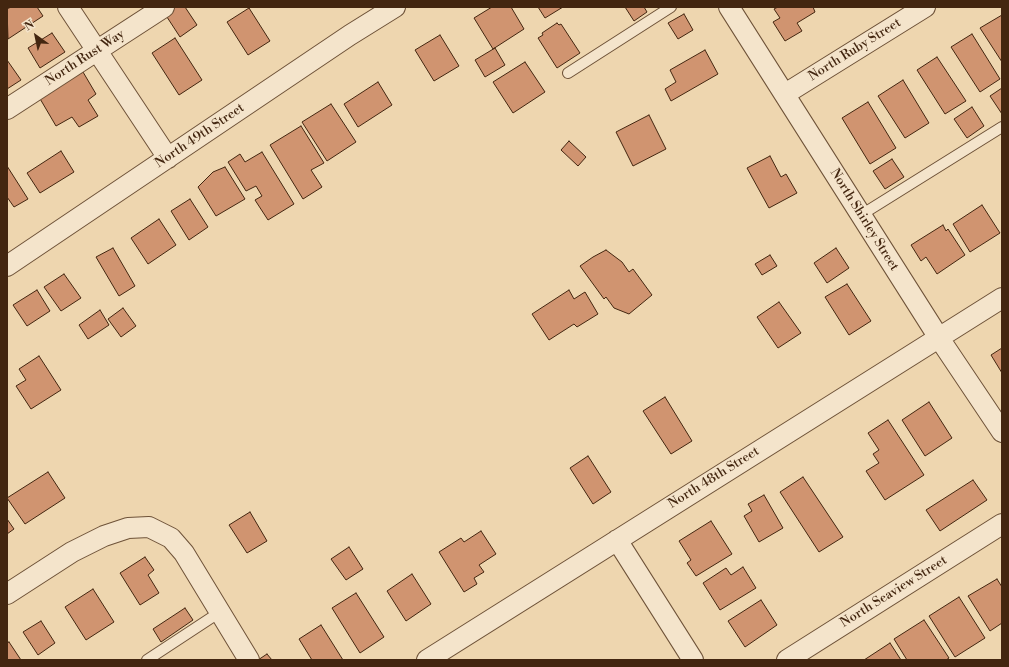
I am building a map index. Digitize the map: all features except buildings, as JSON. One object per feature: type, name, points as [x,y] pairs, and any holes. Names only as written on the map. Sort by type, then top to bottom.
[{"type":"street","points":[[68,7],[168,158]]},
{"type":"street","name":"North Rust Way","points":[[7,109],[164,7]]},
{"type":"street","name":"North 49th Street","points":[[7,266],[394,7]]},
{"type":"street","name":"North Shirley Street","points":[[729,7],[939,338],[999,421]]},
{"type":"street","name":"North Ruby Street","points":[[784,94],[925,7]]},
{"type":"street","name":"North 48th Street","points":[[427,660],[1002,298]]},
{"type":"street","name":"North Seaview Street","points":[[787,660],[1002,524]]},
{"type":"street","points":[[7,594],[72,552],[104,536],[128,528],[149,527],[171,538],[184,553],[249,660]]},
{"type":"street","points":[[617,540],[693,660]]},
{"type":"lane","points":[[568,73],[671,7]]},
{"type":"lane","points":[[861,215],[1002,127]]},
{"type":"lane","points":[[147,660],[220,612]]}]
